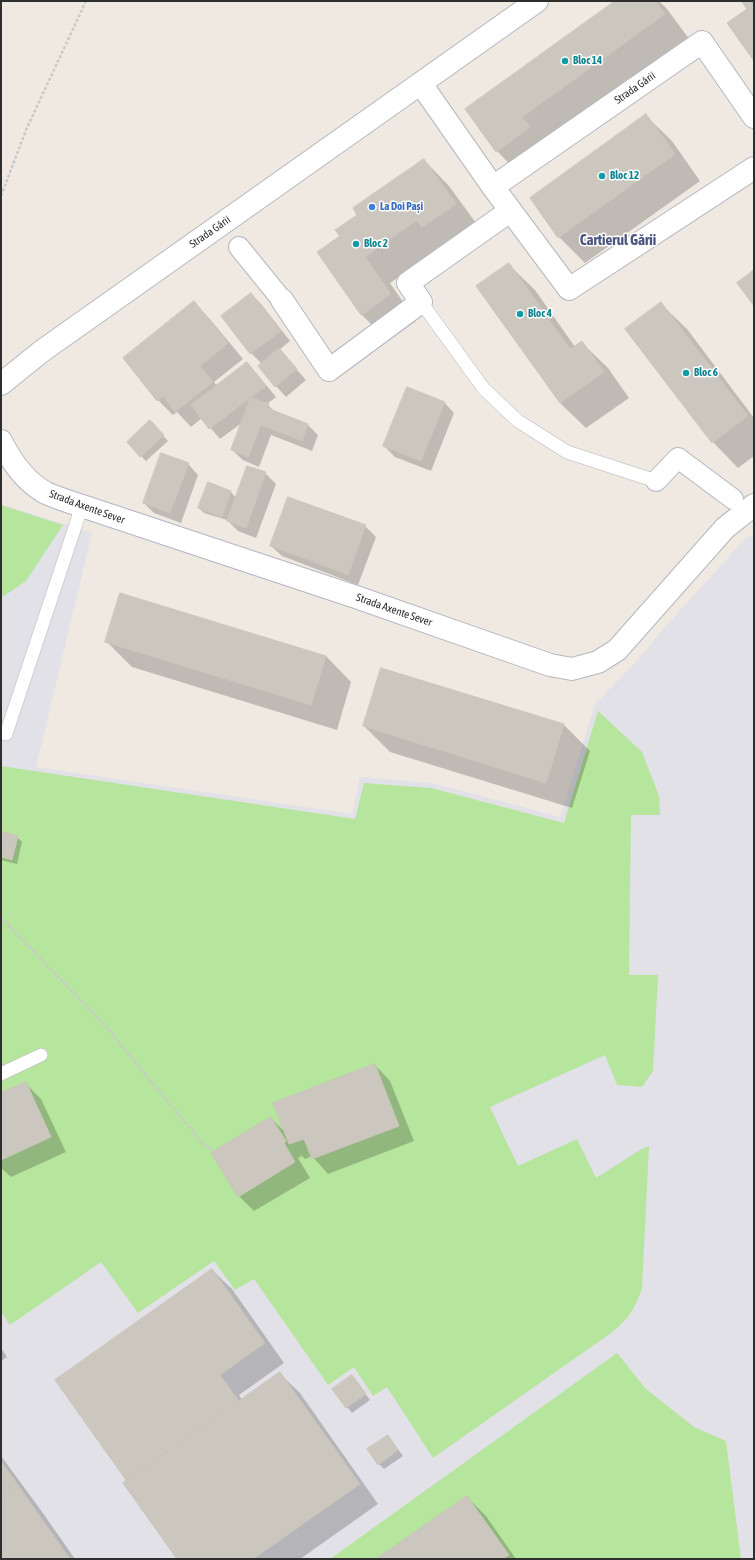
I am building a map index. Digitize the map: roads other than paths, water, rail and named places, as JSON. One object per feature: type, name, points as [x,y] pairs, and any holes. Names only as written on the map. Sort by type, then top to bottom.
[{"type":"main road","name":"Strada Gării","points":[[1,384],[42,351],[537,1]]},
{"type":"main road","name":"Strada Gării","points":[[493,187],[702,42],[754,117]]},
{"type":"main road","points":[[421,84],[510,211],[569,289],[754,168]]},
{"type":"main road","points":[[282,300],[329,370],[421,302],[408,283],[510,211]]},
{"type":"main road","name":"Strada Axente Sever","points":[[1,443],[14,464],[26,478],[46,492],[82,506],[363,600],[550,665],[572,669],[598,662],[617,650],[725,528],[754,505]]},
{"type":"street","points":[[239,247],[282,300]]},
{"type":"street","points":[[656,481],[678,458],[733,500]]},
{"type":"lane","points":[[421,302],[484,389],[518,421],[567,452],[656,481]]},
{"type":"lane","points":[[1,733],[6,734],[82,506]]},
{"type":"lane","points":[[1,1074],[41,1055]]},
{"type":"place","name":"Bloc 14","points":[[565,61]]},
{"type":"place","name":"Bloc 12","points":[[602,176]]},
{"type":"place","name":"La Doi Pași","points":[[372,207]]},
{"type":"place","name":"Bloc 2","points":[[356,244]]},
{"type":"place","name":"Bloc 4","points":[[520,314]]},
{"type":"place","name":"Bloc 6","points":[[686,373]]},
{"type":"district","name":"Cartierul Gării","points":[[618,240]]}]
